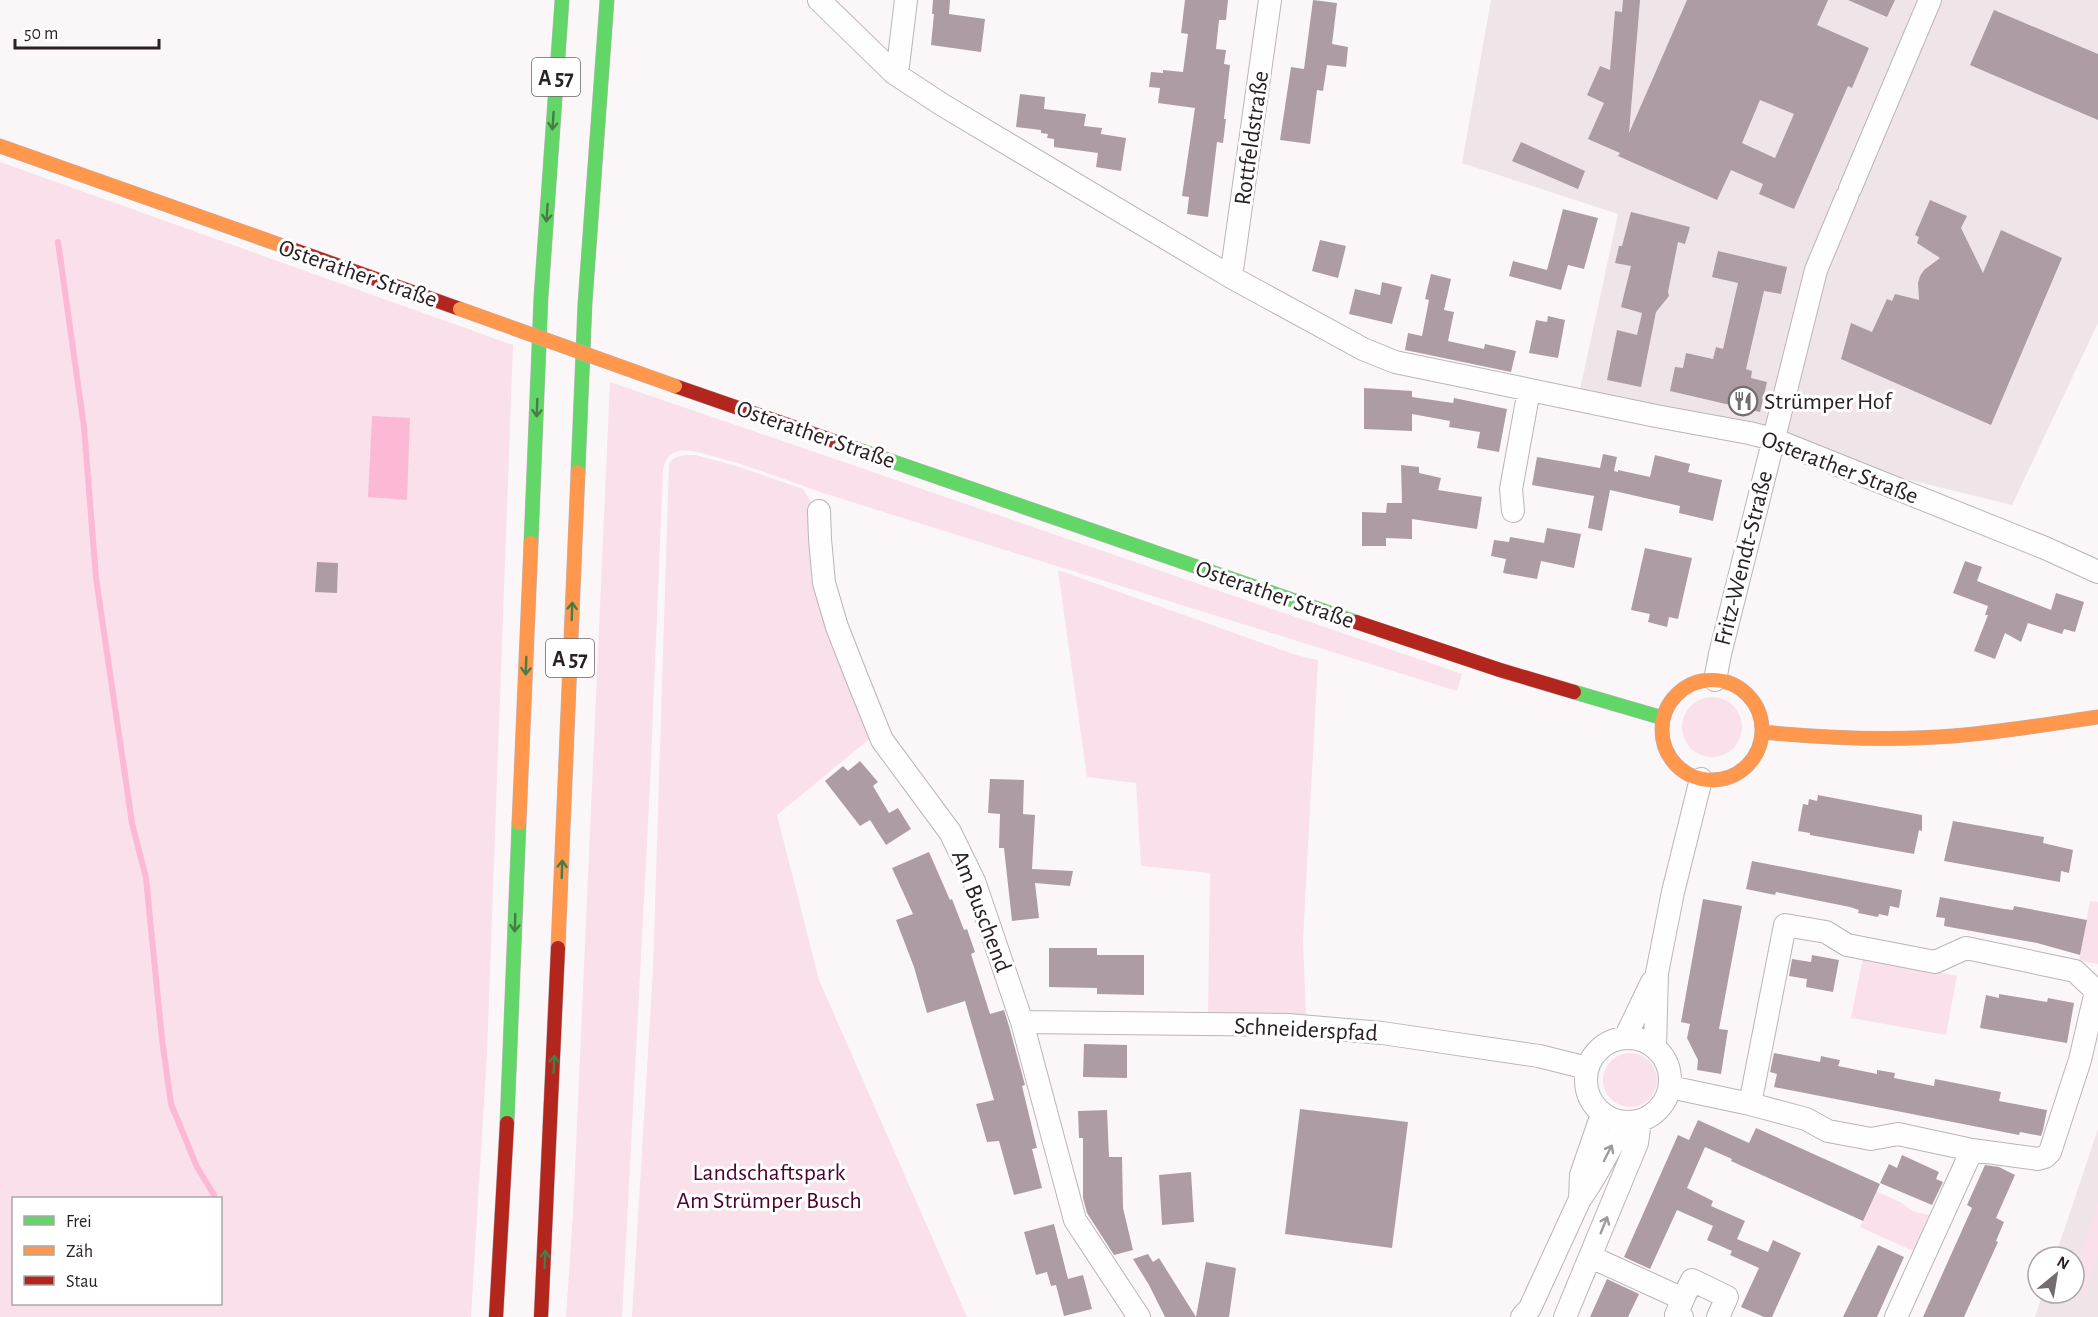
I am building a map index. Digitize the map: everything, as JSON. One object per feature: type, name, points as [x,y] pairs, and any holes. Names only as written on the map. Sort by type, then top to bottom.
[{"type":"main road","name":"A 57","points":[[496,1317],[503,1219],[541,297],[562,0]]},
{"type":"main road","name":"A 57","points":[[542,1317],[584,315],[607,0]]},
{"type":"main road","name":"Osterather Straße","points":[[0,146],[675,386],[1370,627],[1500,670],[1663,718]]},
{"type":"main road","points":[[1715,680],[1743,691],[1754,703],[1760,716],[1762,732],[1758,748],[1749,763],[1738,773],[1720,779],[1701,779],[1686,773],[1674,763],[1665,749],[1662,734],[1663,718],[1670,702],[1682,689],[1698,682],[1715,680]]},
{"type":"main road","points":[[1762,732],[1909,738],[1999,731],[2098,717]]},
{"type":"street","name":"Osterather Straße","points":[[819,0],[894,74],[1231,277],[1363,350],[1395,362],[1749,433],[1773,440],[2045,548],[2098,572]]},
{"type":"street","points":[[894,74],[898,66],[906,0]]},
{"type":"street","name":"Rottfeldstraße","points":[[1231,277],[1270,0]]},
{"type":"street","name":"Fritz-Wendt-Straße","points":[[1715,680],[1816,270],[1930,0]]},
{"type":"street","points":[[1513,511],[1511,489],[1529,390]]},
{"type":"street","name":"Am Buschend","points":[[819,511],[824,583],[837,627],[857,678],[882,740],[950,832],[974,881],[1022,1022],[1075,1220],[1139,1317]]},
{"type":"street","points":[[1655,1048],[1657,973],[1673,892],[1701,779]]},
{"type":"street","points":[[1670,1087],[1806,1119],[1828,1131],[1871,1139],[1898,1134],[1972,1150],[2038,1159],[2045,1157],[2053,1146],[2080,1060],[2096,991],[2075,970],[1966,948],[1935,962],[1847,945],[1826,932],[1785,925],[1750,1104]]},
{"type":"street","points":[[1625,1038],[1657,973]]},
{"type":"street","name":"Schneiderspfad","points":[[1022,1022],[1288,1025],[1382,1033],[1539,1056],[1587,1068]]},
{"type":"street","points":[[1625,1038],[1646,1042],[1655,1048],[1668,1065],[1671,1076],[1667,1098],[1660,1108],[1651,1116],[1633,1122],[1613,1120],[1602,1114],[1593,1104],[1588,1093],[1587,1068],[1593,1056],[1602,1047],[1625,1038]]},
{"type":"street","points":[[1580,1199],[1581,1175],[1602,1114]]},
{"type":"street","points":[[1527,1314],[1580,1199],[1594,1179],[1614,1140],[1633,1122]]},
{"type":"street","points":[[1564,1317],[1637,1143],[1633,1122]]},
{"type":"street","points":[[1896,1317],[1972,1150]]},
{"type":"street","points":[[1591,1257],[1682,1308],[1692,1280],[1727,1297],[1718,1317]]},
{"type":"shaded area","points":[[1491,0],[2098,0],[2098,323],[2012,505],[1578,399],[1618,214],[1462,163]]},
{"type":"shaded area","points":[[372,416],[410,418],[407,500],[368,497]]},
{"type":"shaded area","points":[[2098,1129],[2098,1317],[2035,1317],[2039,1305],[2086,1305],[2086,1245],[2059,1245]]},
{"type":"green space","points":[[0,162],[513,345],[487,1053],[471,1317],[0,1317]]},
{"type":"green space","points":[[610,382],[1462,674],[1457,691],[823,493],[730,461],[693,451],[679,451],[672,454],[666,461],[663,471],[650,785],[622,1317],[566,1317],[573,1214]]},
{"type":"green space","name":"Landschaftspark Am Strümper Busch","points":[[696,455],[803,489],[812,504],[873,736],[777,815],[819,980],[967,1317],[632,1317],[653,969],[669,464],[677,457]]},
{"type":"green space","points":[[1058,570],[1296,655],[1318,660],[1303,940],[1306,1017],[1208,1014],[1210,873],[1141,866],[1136,783],[1087,777]]},
{"type":"green space","points":[[1706,697],[1718,697],[1729,702],[1737,710],[1742,727],[1740,739],[1729,752],[1718,757],[1706,757],[1695,752],[1687,744],[1682,733],[1682,721],[1687,710],[1695,702]]},
{"type":"green space","points":[[2090,901],[2098,902],[2098,964],[2079,961]]},
{"type":"green space","points":[[1863,957],[1957,976],[1946,1035],[1851,1018]]},
{"type":"green space","points":[[1625,1053],[1635,1053],[1645,1057],[1653,1065],[1657,1080],[1653,1095],[1645,1103],[1635,1107],[1625,1107],[1615,1103],[1607,1095],[1603,1085],[1603,1075],[1607,1065],[1615,1057]]},
{"type":"green space","points":[[1876,1191],[1902,1203],[1912,1211],[1929,1215],[1913,1251],[1860,1227]]},
{"type":"green space","points":[[2098,1200],[2098,1255],[2086,1292],[2086,1245],[2084,1245]]},
{"type":"building","points":[[933,0],[950,0],[949,14],[985,19],[981,52],[931,45]]},
{"type":"building","points":[[1185,0],[1228,0],[1226,20],[1219,20],[1216,49],[1226,50],[1224,64],[1230,65],[1224,119],[1226,119],[1223,143],[1217,142],[1208,217],[1187,214],[1189,197],[1182,196],[1195,108],[1158,103],[1160,88],[1149,87],[1151,72],[1163,73],[1163,70],[1183,72],[1188,34],[1181,33]]},
{"type":"building","points":[[1313,0],[1337,3],[1332,44],[1348,47],[1346,67],[1327,65],[1323,91],[1317,90],[1310,144],[1280,140],[1291,67],[1304,69]]},
{"type":"building","points":[[1623,0],[1640,0],[1629,133],[1687,0],[1828,0],[1817,25],[1869,48],[1852,88],[1848,86],[1794,209],[1759,194],[1763,184],[1731,170],[1717,200],[1618,156],[1620,153],[1588,139],[1604,103],[1587,95],[1600,66],[1610,70],[1615,11],[1622,12]],"holes":[[[1760,100],[1794,114],[1775,158],[1742,143]]]},
{"type":"building","points":[[1848,0],[1895,0],[1887,17]]},
{"type":"building","points":[[1994,10],[2098,54],[2098,120],[1970,65]]},
{"type":"building","points":[[1020,94],[1045,97],[1044,109],[1086,114],[1084,126],[1102,128],[1101,134],[1126,138],[1121,171],[1096,167],[1098,153],[1054,147],[1054,139],[1047,138],[1048,134],[1041,133],[1041,130],[1016,127]]},
{"type":"building","points":[[1521,142],[1585,171],[1578,189],[1512,161]]},
{"type":"building","points":[[1930,200],[1967,216],[1961,228],[1983,273],[2001,230],[2062,258],[1991,425],[1841,359],[1851,323],[1872,332],[1887,299],[1892,301],[1895,294],[1919,300],[1920,276],[1940,258],[1917,243],[1919,237],[1915,235]]},
{"type":"building","points":[[1563,209],[1598,218],[1584,269],[1568,265],[1561,290],[1509,276],[1513,261],[1547,270]]},
{"type":"building","points":[[1631,212],[1690,227],[1685,244],[1678,242],[1669,296],[1656,312],[1641,387],[1607,380],[1617,330],[1637,335],[1642,313],[1621,307],[1631,266],[1615,263]]},
{"type":"building","points":[[1320,240],[1346,246],[1338,278],[1312,271]]},
{"type":"building","points":[[1718,251],[1787,267],[1781,294],[1764,291],[1746,369],[1752,371],[1751,378],[1767,382],[1760,412],[1670,391],[1675,367],[1683,368],[1686,353],[1713,359],[1716,347],[1723,349],[1738,283],[1712,277]]},
{"type":"building","points":[[1431,274],[1451,279],[1444,310],[1454,312],[1448,341],[1484,349],[1485,344],[1516,351],[1511,372],[1405,350],[1408,333],[1422,336],[1429,300],[1425,299]]},
{"type":"building","points":[[1382,282],[1402,287],[1392,324],[1349,314],[1355,289],[1380,295]]},
{"type":"building","points":[[1548,316],[1565,320],[1558,358],[1529,353],[1536,320],[1547,322]]},
{"type":"building","points":[[1364,388],[1412,391],[1412,397],[1453,403],[1454,398],[1507,409],[1499,452],[1477,448],[1480,432],[1449,427],[1450,421],[1412,414],[1412,431],[1364,429]]},
{"type":"building","points":[[1603,454],[1617,457],[1614,471],[1618,472],[1618,470],[1650,477],[1655,455],[1690,464],[1688,472],[1722,480],[1713,521],[1679,513],[1680,506],[1610,490],[1602,531],[1588,528],[1594,496],[1532,485],[1537,457],[1600,468]]},
{"type":"building","points":[[1401,465],[1419,467],[1419,473],[1441,478],[1438,490],[1482,497],[1477,529],[1412,519],[1412,539],[1386,538],[1386,546],[1362,546],[1362,512],[1386,513],[1387,503],[1402,503]]},
{"type":"building","points":[[1547,528],[1581,534],[1574,568],[1541,561],[1537,579],[1503,573],[1506,559],[1491,556],[1494,540],[1509,542],[1510,537],[1544,543]]},
{"type":"building","points":[[1645,548],[1692,558],[1678,619],[1669,617],[1667,627],[1648,622],[1650,614],[1631,610]]},
{"type":"building","points":[[1965,561],[1982,567],[1977,581],[2051,610],[2056,593],[2084,602],[2075,632],[2064,629],[2062,634],[2028,623],[2021,642],[2005,633],[1995,659],[1974,651],[1988,615],[1985,615],[1988,606],[1953,593]]},
{"type":"building","points":[[317,562],[338,563],[337,593],[315,592]]},
{"type":"building","points":[[860,761],[878,782],[873,786],[889,813],[898,808],[911,829],[886,845],[870,820],[860,826],[825,781],[843,766],[848,771]]},
{"type":"building","points":[[990,779],[1024,780],[1023,814],[1035,815],[1032,869],[1073,871],[1070,886],[1035,883],[1039,918],[1012,921],[1004,848],[999,848],[1000,814],[988,813]]},
{"type":"building","points":[[1818,795],[1922,815],[1922,831],[1919,830],[1914,854],[1798,831],[1803,804],[1808,805],[1809,799],[1817,801]]},
{"type":"building","points":[[1953,821],[2044,837],[2043,843],[2073,850],[2069,873],[2061,871],[2060,882],[1944,861]]},
{"type":"building","points":[[929,852],[964,930],[967,929],[975,952],[971,954],[990,1014],[1004,1010],[1025,1085],[1022,1086],[1037,1148],[1032,1149],[1042,1188],[1014,1195],[999,1141],[987,1142],[976,1104],[994,1100],[965,1001],[927,1013],[914,967],[896,920],[913,914],[892,868]]},
{"type":"building","points":[[1752,861],[1902,890],[1899,908],[1890,906],[1888,916],[1879,914],[1878,917],[1858,913],[1859,910],[1850,907],[1776,892],[1775,895],[1746,889]]},
{"type":"building","points":[[1940,897],[2004,909],[2013,910],[2014,906],[2087,920],[2080,955],[2037,943],[1944,926],[1945,918],[1936,917]]},
{"type":"building","points":[[1703,899],[1742,906],[1719,1029],[1728,1030],[1721,1074],[1697,1070],[1698,1060],[1687,1038],[1690,1024],[1681,1022]]},
{"type":"building","points":[[1049,948],[1097,948],[1097,955],[1144,955],[1144,995],[1097,994],[1097,988],[1049,987]]},
{"type":"building","points":[[1812,955],[1839,960],[1833,992],[1806,987],[1807,979],[1789,976],[1792,959],[1811,962]]},
{"type":"building","points":[[1999,994],[2047,1002],[2048,998],[2074,1003],[2067,1043],[1980,1028],[1986,995],[1999,998]]},
{"type":"building","points":[[1084,1044],[1127,1045],[1127,1078],[1083,1077]]},
{"type":"building","points":[[1774,1053],[1820,1062],[1821,1056],[1840,1060],[1838,1066],[1877,1074],[1877,1070],[1895,1073],[1894,1078],[1934,1086],[1935,1079],[2001,1092],[1999,1101],[2047,1110],[2043,1130],[2041,1136],[2020,1132],[2019,1135],[1774,1087],[1777,1074],[1770,1072]]},
{"type":"building","points":[[1300,1109],[1408,1122],[1392,1248],[1285,1234]]},
{"type":"building","points":[[1107,1110],[1109,1157],[1122,1157],[1123,1208],[1133,1250],[1114,1255],[1087,1213],[1083,1198],[1083,1138],[1079,1138],[1078,1111]]},
{"type":"building","points":[[1698,1120],[1749,1143],[1756,1128],[1880,1184],[1863,1221],[1705,1147],[1687,1188],[1713,1201],[1711,1206],[1745,1221],[1737,1239],[1768,1252],[1773,1240],[1801,1253],[1772,1317],[1764,1317],[1741,1307],[1759,1268],[1730,1255],[1732,1251],[1707,1240],[1713,1226],[1677,1210],[1650,1269],[1624,1257],[1678,1135],[1689,1140]]},
{"type":"building","points":[[1902,1155],[1939,1172],[1936,1179],[1943,1182],[1932,1205],[1880,1183],[1889,1164],[1897,1168]]},
{"type":"building","points":[[1985,1165],[1999,1167],[2015,1175],[1996,1218],[2004,1222],[1996,1241],[1998,1242],[1964,1317],[1923,1317],[1972,1208],[1967,1205]]},
{"type":"building","points":[[1191,1172],[1194,1222],[1162,1225],[1159,1175]]},
{"type":"building","points":[[1054,1224],[1068,1279],[1083,1275],[1092,1309],[1064,1316],[1056,1285],[1051,1286],[1047,1272],[1036,1275],[1024,1232]]},
{"type":"building","points":[[1878,1245],[1904,1257],[1877,1317],[1843,1317]]},
{"type":"building","points":[[1148,1254],[1153,1262],[1159,1258],[1196,1317],[1165,1317],[1133,1259]]},
{"type":"building","points":[[1206,1262],[1236,1268],[1229,1317],[1196,1317]]},
{"type":"building","points":[[1607,1279],[1639,1294],[1628,1317],[1590,1317]]},
{"type":"waterway","points":[[58,242],[84,427],[96,578],[132,823],[146,878],[171,1104],[197,1167],[214,1195]]},
{"type":"traffic: fast","points":[[531,543],[541,297],[562,0]]},
{"type":"traffic: fast","points":[[578,472],[585,303],[607,0]]},
{"type":"traffic: fast","points":[[848,446],[1356,622]]},
{"type":"traffic: fast","points":[[1574,692],[1663,718]]},
{"type":"traffic: fast","points":[[507,1123],[519,823]]},
{"type":"traffic: slow","points":[[0,146],[286,247]]},
{"type":"traffic: slow","points":[[460,309],[675,386]]},
{"type":"traffic: slow","points":[[558,948],[578,472]]},
{"type":"traffic: slow","points":[[519,823],[531,543]]},
{"type":"traffic: slow","points":[[1712,680],[1731,684],[1747,695],[1758,711],[1762,730],[1758,749],[1747,765],[1731,776],[1712,780],[1693,776],[1677,765],[1666,749],[1662,730],[1666,711],[1677,695],[1693,684],[1712,680]]},
{"type":"traffic: slow","points":[[1762,732],[1858,738],[1929,738],[2098,717]]},
{"type":"traffic: jam","points":[[286,247],[460,309]]},
{"type":"traffic: jam","points":[[675,386],[848,446]]},
{"type":"traffic: jam","points":[[1356,622],[1574,692]]},
{"type":"traffic: jam","points":[[541,1317],[558,948]]},
{"type":"traffic: jam","points":[[496,1317],[507,1123]]},
{"type":"place","name":"Strümper Hof","points":[[1743,401]]}]
